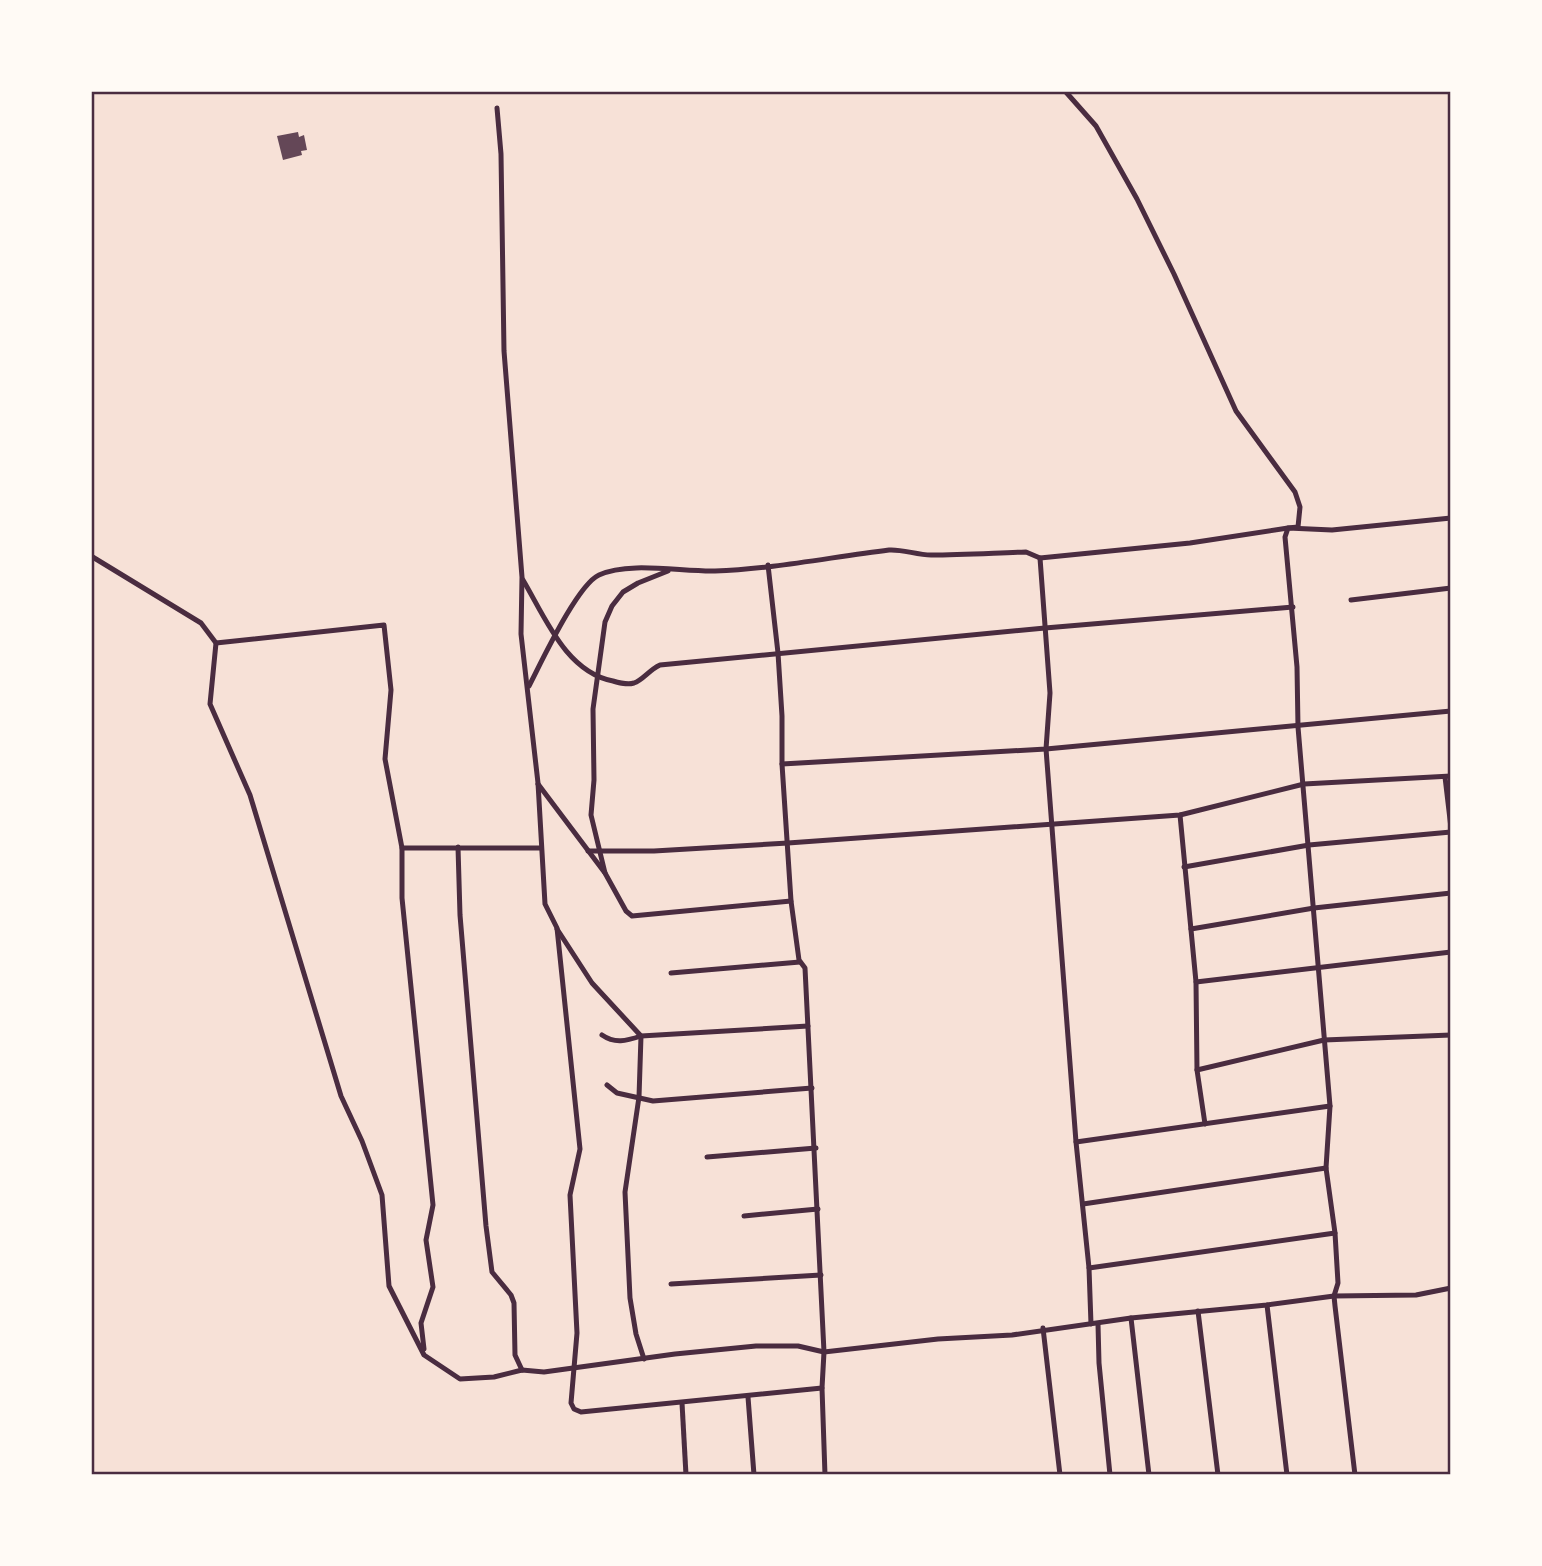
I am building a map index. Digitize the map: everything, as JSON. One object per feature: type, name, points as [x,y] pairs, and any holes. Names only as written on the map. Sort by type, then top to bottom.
[{"type":"street","points":[[528,688],[555,636],[585,588],[600,574],[633,569],[716,571],[813,563],[892,550],[928,555],[1026,552],[1040,558],[1190,544],[1298,527],[1300,507],[1294,492],[1236,411],[1137,199],[1096,126],[1066,91]]},
{"type":"street","points":[[497,108],[501,154],[504,351],[522,577],[521,634],[538,783],[545,904],[556,928],[592,983],[641,1037],[639,1097],[625,1192],[630,1298],[636,1334],[644,1359]]},
{"type":"street","points":[[1288,528],[1332,530],[1451,518]]},
{"type":"street","points":[[1288,528],[1285,537],[1293,607],[1298,727],[1330,1106],[1326,1168],[1335,1233],[1338,1283],[1334,1296],[1355,1475]]},
{"type":"street","points":[[91,556],[201,623],[216,643],[210,704],[250,795],[341,1096],[362,1141],[382,1195],[389,1286],[425,1355],[460,1379],[494,1377],[522,1370],[544,1372],[756,1346],[798,1346],[824,1352],[938,1339],[1012,1335],[1043,1328],[1334,1296],[1416,1295],[1451,1288]]},
{"type":"street","points":[[1040,558],[1049,693],[1046,749],[1076,1142],[1110,1475]]},
{"type":"street","points":[[768,565],[778,653],[791,901],[800,962],[805,968],[816,1148],[824,1352],[822,1388],[825,1475]]},
{"type":"street","points":[[605,873],[590,816],[594,780],[593,709],[605,622],[612,606],[623,592],[671,570]]},
{"type":"street","points":[[522,577],[555,636],[572,658],[598,678],[625,684],[636,683],[650,669],[660,665],[1293,607]]},
{"type":"street","points":[[1352,600],[1451,588]]},
{"type":"street","points":[[216,643],[384,625],[391,690],[385,759],[402,848],[402,898],[433,1205],[426,1240],[433,1287],[421,1324],[425,1355]]},
{"type":"street","points":[[782,764],[1046,749],[1451,711]]},
{"type":"street","points":[[588,851],[654,851],[788,843],[1180,815],[1304,784],[1448,776],[1451,830],[1309,845],[1185,867]]},
{"type":"street","points":[[538,783],[605,873],[626,911],[636,916],[791,901]]},
{"type":"street","points":[[1180,815],[1196,982],[1197,1070],[1205,1124]]},
{"type":"street","points":[[458,847],[460,915],[485,1226],[492,1272],[506,1288],[514,1303],[515,1355],[522,1370]]},
{"type":"street","points":[[402,848],[540,848]]},
{"type":"street","points":[[1191,929],[1314,908],[1451,893]]},
{"type":"street","points":[[556,928],[580,1149],[570,1195],[577,1333],[571,1403],[577,1411],[822,1388]]},
{"type":"street","points":[[1196,982],[1451,952]]},
{"type":"street","points":[[671,973],[800,962]]},
{"type":"street","points":[[602,1035],[611,1041],[627,1041],[641,1037],[808,1026]]},
{"type":"street","points":[[1197,1070],[1324,1040],[1451,1035]]},
{"type":"street","points":[[607,1085],[617,1093],[653,1101],[812,1088]]},
{"type":"street","points":[[1076,1142],[1330,1106]]},
{"type":"street","points":[[706,1157],[816,1148]]},
{"type":"street","points":[[1083,1204],[1326,1168]]},
{"type":"street","points":[[744,1216],[818,1209]]},
{"type":"street","points":[[1089,1268],[1335,1233]]},
{"type":"street","points":[[671,1284],[821,1275]]},
{"type":"street","points":[[1267,1305],[1287,1475]]},
{"type":"street","points":[[1198,1311],[1218,1475]]},
{"type":"street","points":[[1130,1318],[1149,1475]]},
{"type":"street","points":[[1043,1328],[1060,1475]]},
{"type":"street","points":[[748,1397],[754,1475]]},
{"type":"street","points":[[682,1403],[686,1475]]},
{"type":"building","points":[[298,132],[299,137],[304,135],[307,150],[301,151],[302,155],[283,160],[277,136]]}]
